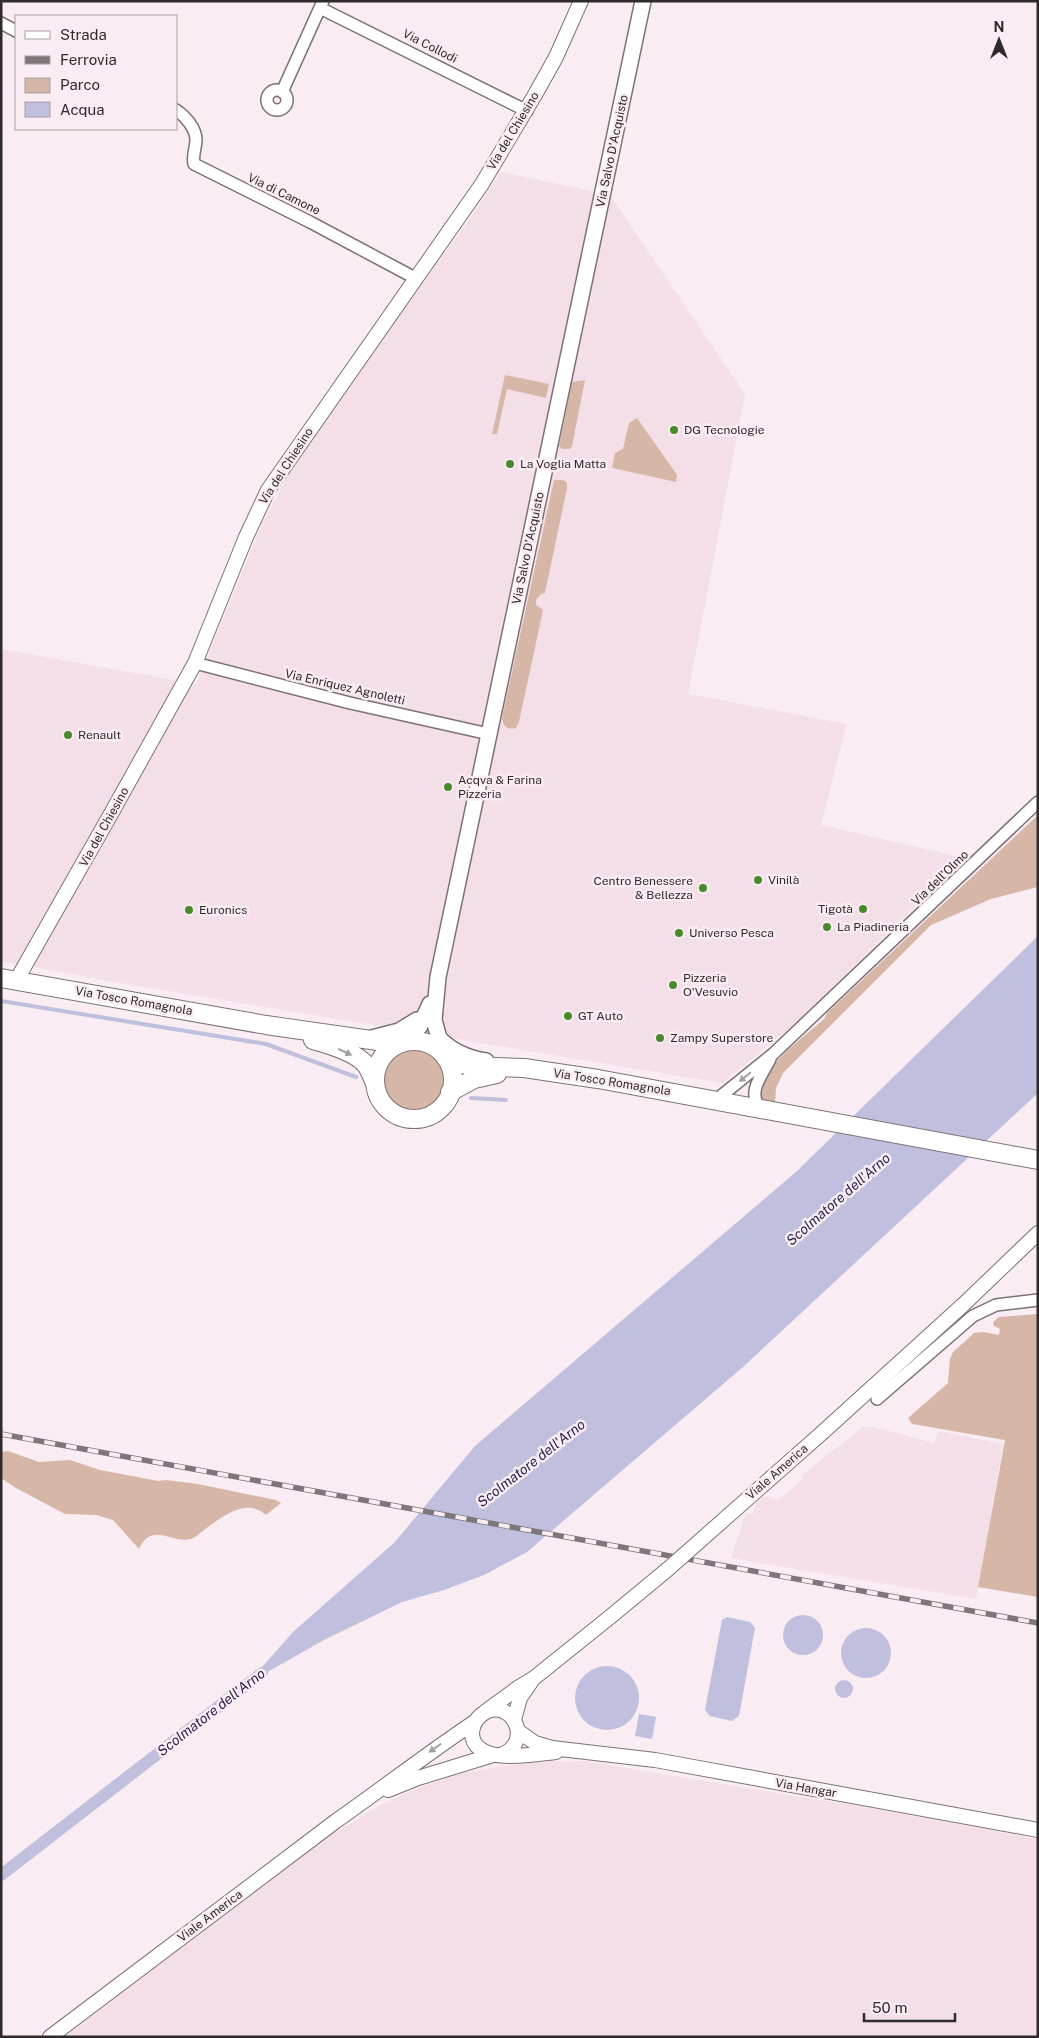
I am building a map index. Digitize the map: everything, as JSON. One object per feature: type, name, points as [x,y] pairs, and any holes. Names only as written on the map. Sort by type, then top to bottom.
[{"type":"main road","name":"Via Salvo D'Acquisto","points":[[438,977],[643,1]]},
{"type":"main road","points":[[401,1043],[420,1026],[429,1006],[438,977]]},
{"type":"main road","points":[[438,977],[433,1013],[438,1037],[452,1070],[453,1079],[450,1092],[445,1103],[424,1118],[407,1118],[391,1112],[384,1106],[374,1083],[375,1075],[380,1059],[392,1047],[401,1043],[424,1042],[432,1045],[445,1056]]},
{"type":"main road","name":"Via Tosco Romagnola","points":[[9,979],[266,1025],[401,1043]]},
{"type":"main road","points":[[365,1039],[404,1030],[415,1022],[429,1006]]},
{"type":"main road","name":"Via Tosco Romagnola","points":[[266,1025],[325,1043],[350,1054],[366,1065],[374,1083]]},
{"type":"main road","points":[[438,1037],[450,1048],[468,1057],[519,1068]]},
{"type":"main road","name":"Via Tosco Romagnola","points":[[445,1056],[454,1062],[470,1066],[519,1068],[716,1100],[1038,1160]]},
{"type":"main road","name":"Via Tosco Romagnola","points":[[450,1092],[479,1077],[492,1074],[510,1074],[758,1115],[779,1113]]},
{"type":"street","name":"Via del Chiesino","points":[[9,979],[112,812],[195,663],[246,537],[268,490],[482,184],[527,111],[556,57],[581,1]]},
{"type":"street","name":"Via Collodi","points":[[322,4],[527,111]]},
{"type":"street","points":[[282,92],[322,4]]},
{"type":"street","points":[[1,23],[15,30]]},
{"type":"street","name":"Via di Camone","points":[[178,112],[190,123],[195,134],[194,164],[310,222],[415,278]]},
{"type":"street","name":"Via Enriquez Agnoletti","points":[[195,663],[350,703],[489,734]]},
{"type":"street","name":"Via dell'Olmo","points":[[716,1100],[773,1054],[1038,802]]},
{"type":"street","name":"Via dell'Olmo","points":[[761,1109],[755,1100],[754,1091],[773,1054]]},
{"type":"street","points":[[1012,1259],[1038,1233]]},
{"type":"street","points":[[1012,1259],[1038,1242]]},
{"type":"street","name":"Viale America","points":[[50,2037],[336,1821],[480,1717],[519,1686],[534,1678],[610,1617],[668,1569],[823,1432],[1012,1259]]},
{"type":"street","points":[[877,1400],[973,1316],[996,1305],[1038,1300]]},
{"type":"street","name":"Viale America","points":[[371,1797],[418,1778],[497,1755],[512,1748],[516,1740],[520,1698],[534,1678]]},
{"type":"street","points":[[497,1755],[482,1751],[475,1743],[472,1732],[480,1717],[499,1710],[508,1714],[516,1726]]},
{"type":"street","name":"Via Hangar","points":[[516,1726],[541,1745],[665,1762],[1038,1830]]},
{"type":"street","name":"Via Hangar","points":[[497,1755],[574,1751]]},
{"type":"shaded area","points":[[501,172],[610,195],[745,394],[688,694],[847,724],[821,825],[965,858],[791,1027],[722,1083],[126,984],[1,961],[1,649],[196,684],[263,522],[293,467],[329,412],[464,227]]},
{"type":"shaded area","points":[[863,1427],[874,1427],[934,1443],[938,1431],[1003,1444],[976,1599],[731,1558],[746,1513],[753,1514],[756,1504],[765,1496],[778,1500],[803,1479],[801,1476]]},
{"type":"shaded area","points":[[584,1761],[879,1810],[1038,1839],[1038,2037],[64,2037],[312,1847],[380,1805],[457,1774],[510,1765]]},
{"type":"green space","points":[[505,375],[549,384],[546,398],[507,389],[497,434],[492,434]]},
{"type":"green space","points":[[585,380],[572,446],[570,449],[562,449],[559,446],[572,382]]},
{"type":"green space","points":[[637,418],[677,475],[676,482],[612,468],[615,453],[623,449],[629,423]]},
{"type":"green space","points":[[554,480],[563,480],[567,483],[567,488],[545,593],[541,594],[536,600],[536,605],[543,610],[519,722],[516,728],[511,729],[505,726],[502,718]]},
{"type":"green space","points":[[1038,815],[1038,887],[991,899],[931,925],[783,1073],[776,1088],[775,1103],[766,1103],[762,1099],[762,1088],[766,1076],[783,1054],[824,1019],[827,1013]]},
{"type":"green space","points":[[414,1046],[427,1049],[437,1056],[444,1066],[447,1079],[444,1092],[437,1102],[427,1109],[414,1112],[401,1109],[391,1102],[384,1092],[381,1079],[384,1066],[391,1056],[401,1049]]},
{"type":"green space","points":[[1038,1314],[1038,1597],[978,1587],[1005,1440],[912,1424],[908,1418],[948,1383],[950,1359],[953,1352],[974,1333],[983,1332],[999,1335],[1000,1329],[994,1326],[993,1322],[999,1317]]},
{"type":"green space","points":[[8,1451],[39,1462],[70,1460],[100,1470],[158,1481],[166,1480],[198,1484],[276,1500],[281,1503],[266,1515],[250,1508],[234,1511],[191,1539],[176,1539],[162,1535],[150,1536],[139,1549],[113,1520],[96,1515],[65,1514],[1,1478],[1,1452]]},
{"type":"water","points":[[1038,936],[1038,1093],[743,1367],[527,1552],[484,1575],[444,1590],[402,1602],[324,1640],[248,1683],[294,1631],[394,1543],[475,1446],[797,1171]]},
{"type":"water","points":[[803,1615],[814,1618],[820,1624],[823,1635],[820,1646],[814,1652],[803,1655],[792,1652],[786,1646],[783,1635],[786,1624],[792,1618]]},
{"type":"water","points":[[727,1617],[750,1622],[755,1628],[739,1716],[732,1721],[710,1716],[705,1710],[722,1620]]},
{"type":"water","points":[[861,1628],[871,1628],[884,1635],[891,1648],[891,1658],[884,1671],[871,1678],[861,1678],[852,1674],[845,1667],[841,1658],[841,1648],[845,1639],[852,1632]]},
{"type":"water","points":[[601,1666],[613,1666],[630,1675],[637,1686],[639,1698],[637,1710],[630,1721],[613,1730],[601,1730],[589,1725],[580,1716],[575,1704],[575,1692],[580,1680],[589,1671]]},
{"type":"water","points":[[844,1680],[850,1683],[853,1689],[850,1695],[844,1698],[838,1695],[835,1689],[838,1683]]},
{"type":"water","points":[[639,1714],[656,1717],[652,1739],[635,1736]]},
{"type":"waterway","points":[[1,1001],[266,1044],[356,1077]]},
{"type":"waterway","points":[[471,1098],[506,1100]]},
{"type":"waterway","name":"Scolmatore dell'Arno","points":[[1,1875],[262,1673]]},
{"type":"railway","points":[[1,1434],[1038,1623]]},
{"type":"place","name":"DG Tecnologie","points":[[674,430]]},
{"type":"place","name":"La Voglia Matta","points":[[510,464]]},
{"type":"place","name":"Renault","points":[[68,735]]},
{"type":"place","name":"Acqva & Farina Pizzeria","points":[[448,787]]},
{"type":"place","name":"Vinilà","points":[[758,880]]},
{"type":"place","name":"Centro Benessere & Bellezza","points":[[703,888]]},
{"type":"place","name":"Tigotà","points":[[863,909]]},
{"type":"place","name":"Euronics","points":[[189,910]]},
{"type":"place","name":"La Piadineria","points":[[827,927]]},
{"type":"place","name":"Universo Pesca","points":[[679,933]]},
{"type":"place","name":"Pizzeria O'Vesuvio","points":[[673,985]]},
{"type":"place","name":"GT Auto","points":[[568,1016]]},
{"type":"place","name":"Zampy Superstore","points":[[660,1038]]}]
